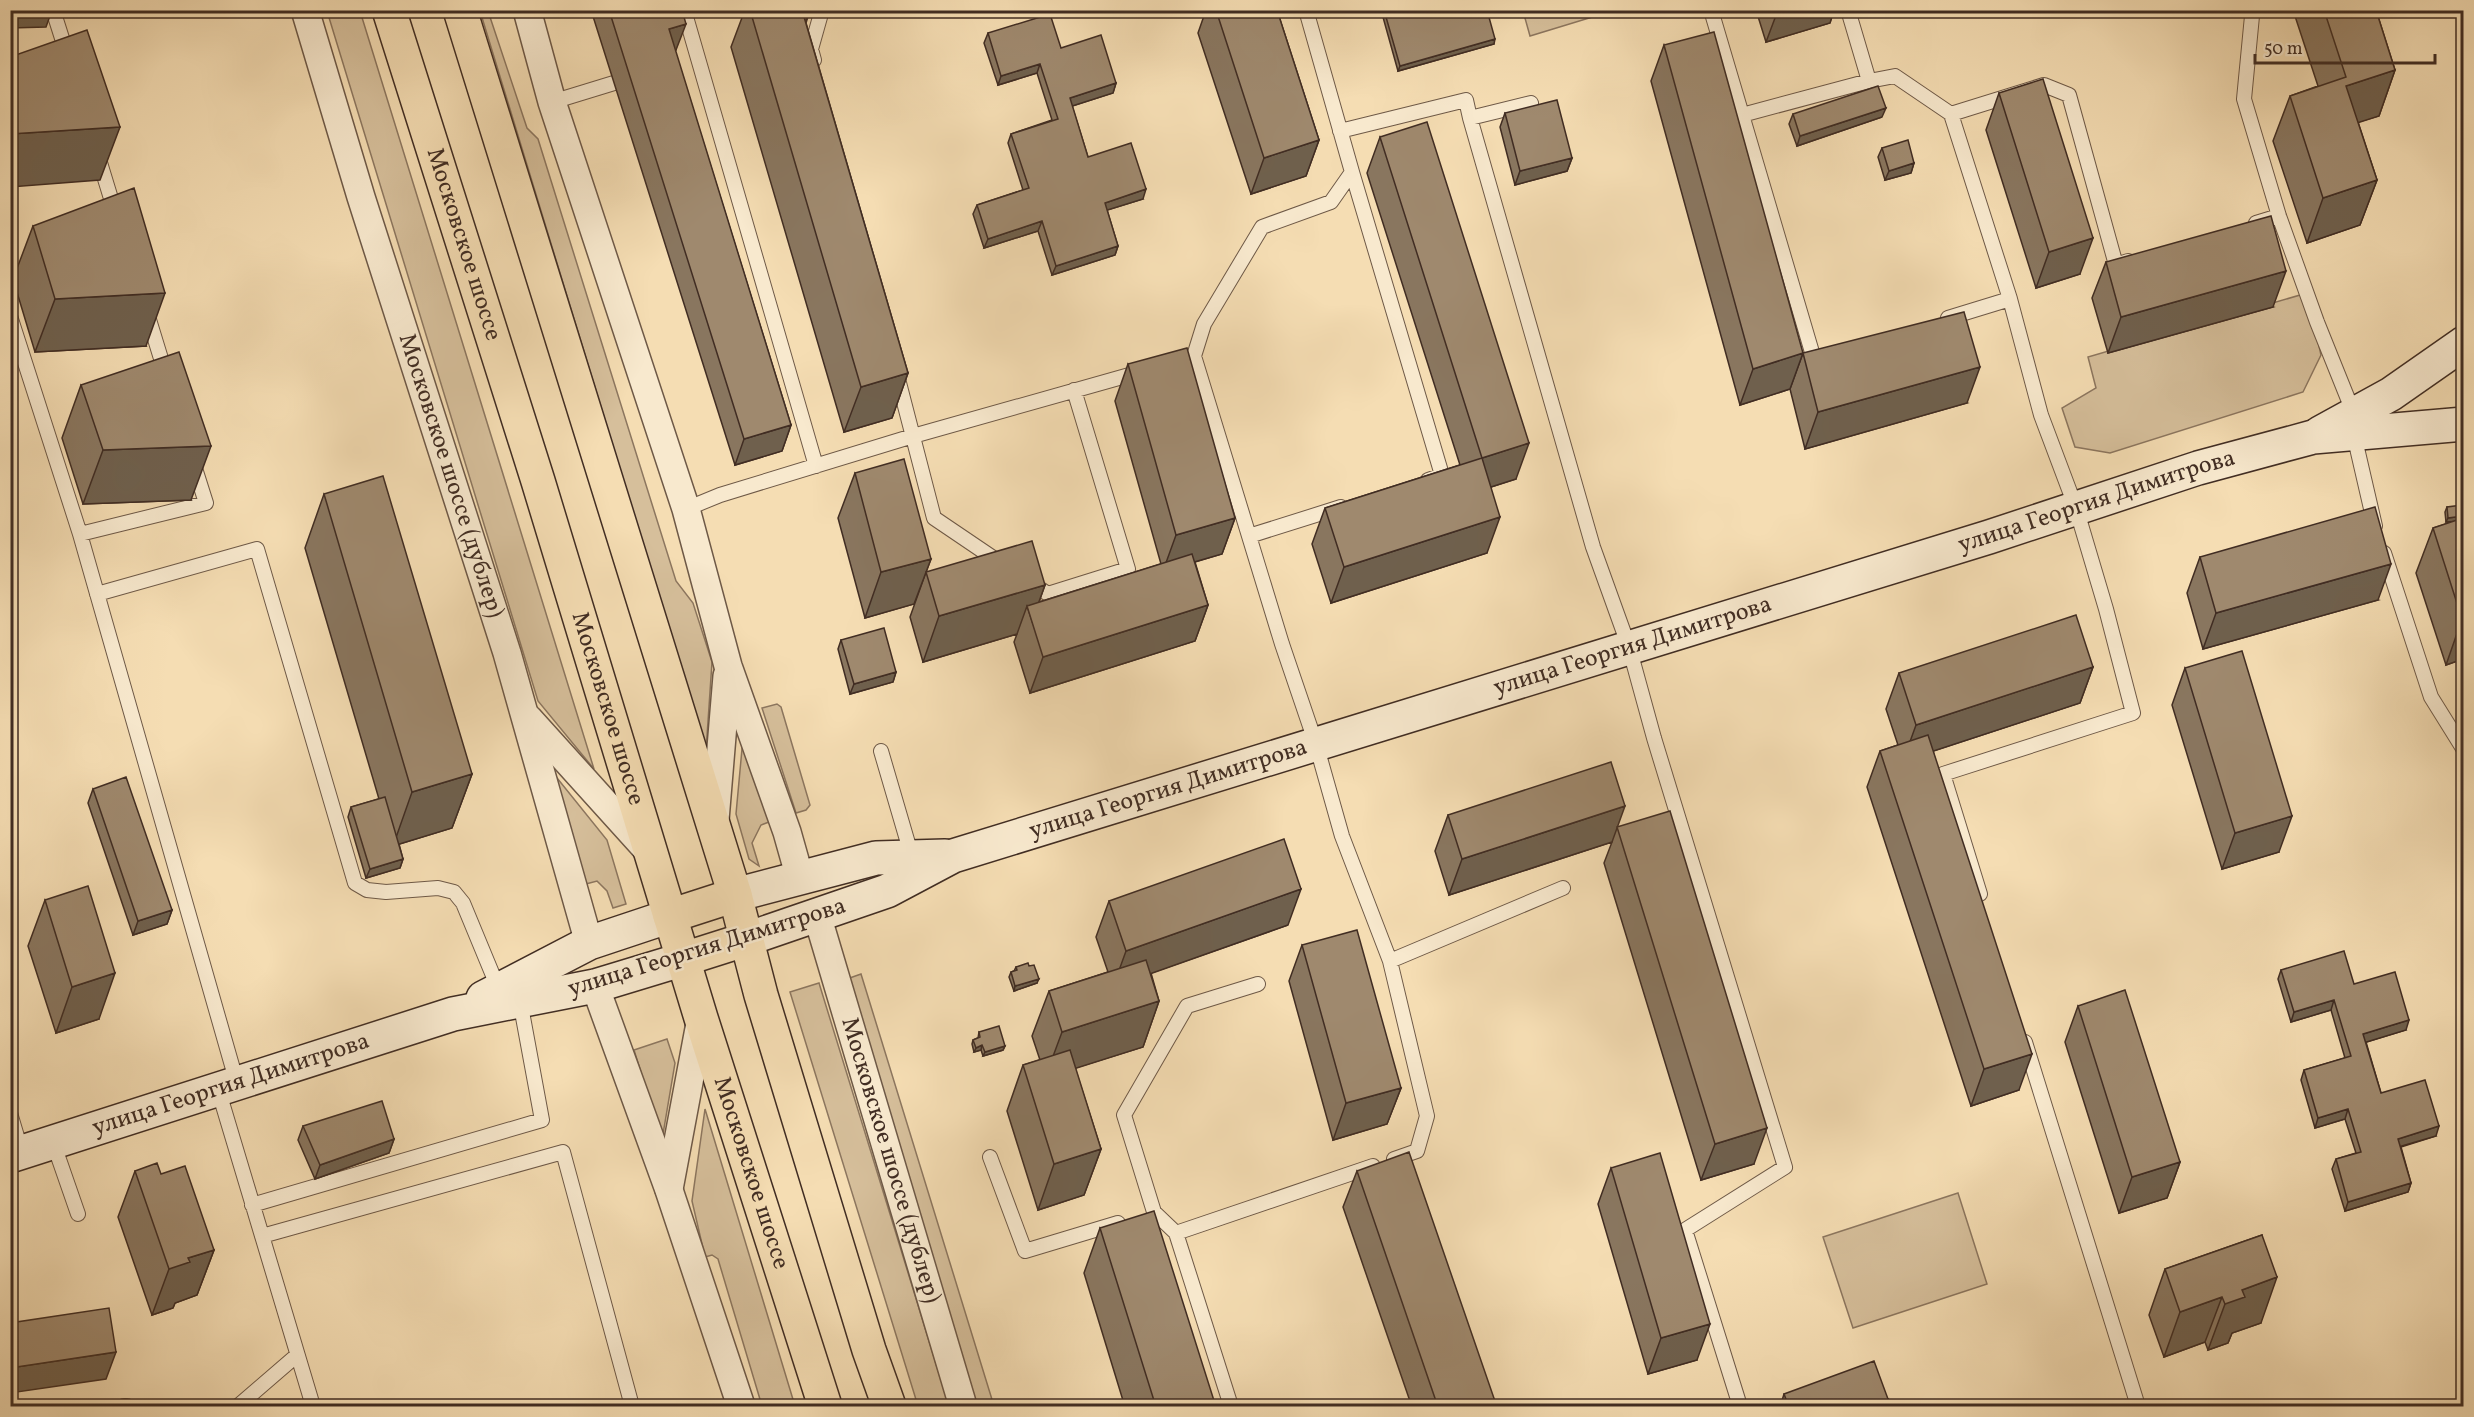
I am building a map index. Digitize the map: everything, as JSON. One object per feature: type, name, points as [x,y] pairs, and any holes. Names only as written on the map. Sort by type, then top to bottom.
[{"type":"main road","name":"Московское шоссе","points":[[389,10],[535,470],[701,1018],[825,1407]]},
{"type":"main road","points":[[460,10],[735,895],[761,995],[889,1407]]},
{"type":"main road","name":"улица Георгия Димитрова","points":[[2354,425],[2391,394],[2463,343]]},
{"type":"main road","name":"улица Георгия Димитрова","points":[[16,1155],[509,995],[596,986],[684,959],[887,891],[953,856],[2076,508],[2198,468],[2354,425],[2463,424]]},
{"type":"main road","name":"улица Георгия Димитрова","points":[[509,995],[589,943],[735,895],[876,858],[953,856]]},
{"type":"street","name":"Московское шоссе (дублер)","points":[[305,10],[361,197],[524,714],[589,943]]},
{"type":"street","points":[[527,10],[552,102],[686,509],[728,666],[787,832],[800,878]]},
{"type":"street","points":[[714,831],[728,666]]},
{"type":"street","points":[[524,714],[652,856]]},
{"type":"street","name":"Московское шоссе (дублер)","points":[[817,915],[963,1407]]},
{"type":"street","points":[[596,986],[669,1190],[741,1407]]},
{"type":"street","points":[[669,1190],[701,1018]]},
{"type":"lane","points":[[53,10],[71,68]]},
{"type":"lane","points":[[684,10],[690,58],[816,466]]},
{"type":"lane","points":[[817,71],[811,49],[822,10]]},
{"type":"lane","points":[[1306,10],[1442,475],[1419,482]]},
{"type":"lane","points":[[1711,10],[1814,358],[1836,352]]},
{"type":"lane","points":[[1848,10],[1869,81]]},
{"type":"lane","points":[[2250,10],[2252,16],[2244,99],[2279,216],[2354,425],[2371,515],[2431,697],[2463,750]]},
{"type":"lane","points":[[1742,115],[1895,76],[1951,114],[2010,299],[2041,415],[2076,508],[2106,609],[2133,713],[1943,774],[1984,910]]},
{"type":"lane","points":[[552,102],[614,83]]},
{"type":"lane","points":[[1951,114],[2044,85],[2069,95],[2116,265],[2137,258]]},
{"type":"lane","points":[[1340,130],[1466,100],[1593,547],[1629,647],[1654,738],[1785,1167],[1685,1230],[1740,1407]]},
{"type":"lane","points":[[1470,118],[1531,103]]},
{"type":"lane","points":[[96,148],[121,228]]},
{"type":"lane","points":[[1176,1233],[1417,1151],[1427,1116],[1390,961],[1342,836],[1316,744],[1194,356],[1204,324],[1262,227],[1331,202],[1352,172]]},
{"type":"lane","points":[[2247,226],[2279,216]]},
{"type":"lane","points":[[142,297],[170,388]]},
{"type":"lane","points":[[1934,322],[2010,299]]},
{"type":"lane","points":[[10,316],[97,594],[228,1086],[252,1205],[313,1407]]},
{"type":"lane","points":[[892,356],[934,518],[1048,594],[1128,569],[1074,390]]},
{"type":"lane","points":[[1173,362],[1194,356]]},
{"type":"lane","points":[[686,509],[720,495],[913,436],[1150,369]]},
{"type":"lane","points":[[80,534],[206,503],[188,446]]},
{"type":"lane","points":[[1249,536],[1351,504]]},
{"type":"lane","points":[[97,594],[257,549],[355,883],[367,890],[386,892],[438,888],[454,892],[463,903],[509,995],[542,1120],[252,1205]]},
{"type":"lane","points":[[881,751],[912,857]]},
{"type":"lane","points":[[1390,961],[1563,888]]},
{"type":"lane","points":[[1143,1215],[1124,1115],[1187,1005],[1258,984]]},
{"type":"lane","points":[[2023,1034],[2138,1407]]},
{"type":"lane","points":[[10,1113],[16,1155]]},
{"type":"lane","points":[[53,1142],[78,1214]]},
{"type":"lane","points":[[262,1236],[563,1152],[632,1407]]},
{"type":"lane","points":[[990,1156],[1024,1251],[1143,1215],[1176,1233],[1231,1407]]},
{"type":"lane","points":[[238,1407],[296,1356]]},
{"type":"shaded area","points":[[327,11],[360,11],[594,769],[538,701]]},
{"type":"shaded area","points":[[480,11],[488,11],[527,128],[538,139],[676,581],[693,603],[712,662],[706,751]]},
{"type":"shaded area","points":[[1523,11],[1598,11],[1599,15],[1530,36]]},
{"type":"shaded area","points":[[2307,293],[2321,355],[2303,392],[2110,453],[2075,447],[2062,408],[2096,388],[2088,357]]},
{"type":"shaded area","points":[[777,704],[781,707],[810,805],[806,810],[796,813],[762,708]]},
{"type":"shaded area","points":[[743,738],[769,822],[761,825],[752,843],[759,866],[749,859],[736,814]]},
{"type":"shaded area","points":[[549,768],[607,840],[626,904],[613,908],[607,891],[597,881],[582,885]]},
{"type":"shaded area","points":[[861,974],[994,1406],[976,1406],[844,980]]},
{"type":"shaded area","points":[[819,983],[949,1406],[918,1406],[790,992]]},
{"type":"shaded area","points":[[667,1039],[675,1063],[662,1140],[634,1050]]},
{"type":"shaded area","points":[[705,1109],[795,1406],[762,1406],[718,1259],[712,1255],[705,1257],[692,1201]]},
{"type":"shaded area","points":[[1958,1193],[1987,1284],[1853,1328],[1823,1237]]},
{"type":"building","points":[[609,10],[682,10],[686,24],[669,29],[791,425],[744,439]]},
{"type":"building","points":[[750,10],[802,10],[908,373],[861,387]]},
{"type":"building","points":[[1216,10],[1277,10],[1319,140],[1264,158]]},
{"type":"building","points":[[1384,10],[1487,10],[1495,39],[1400,66]]},
{"type":"building","points":[[2324,10],[2376,10],[2395,70],[2346,86],[2377,180],[2323,198],[2290,96],[2346,77]]},
{"type":"building","points":[[1050,14],[1061,48],[1101,35],[1116,83],[1070,98],[1088,157],[1131,143],[1146,189],[1105,203],[1118,246],[1056,266],[1042,221],[988,239],[977,205],[1029,188],[1011,134],[1058,119],[1040,64],[1001,76],[988,33]]},
{"type":"building","points":[[87,30],[120,127],[10,134],[10,57]]},
{"type":"building","points":[[1714,32],[1803,353],[1753,369],[1664,45]]},
{"type":"building","points":[[2043,79],[2093,238],[2049,252],[1999,93]]},
{"type":"building","points":[[1878,86],[1886,108],[1800,136],[1793,114]]},
{"type":"building","points":[[1557,100],[1572,158],[1520,171],[1505,113]]},
{"type":"building","points":[[1427,122],[1529,443],[1482,458],[1380,137]]},
{"type":"building","points":[[1908,140],[1914,163],[1889,171],[1882,148]]},
{"type":"building","points":[[134,188],[165,293],[55,299],[33,226]]},
{"type":"building","points":[[2271,216],[2286,271],[2121,317],[2106,262]]},
{"type":"building","points":[[1964,312],[1980,367],[1818,412],[1803,353]]},
{"type":"building","points":[[1187,348],[1235,518],[1176,535],[1128,364]]},
{"type":"building","points":[[179,352],[211,446],[103,450],[81,385]]},
{"type":"building","points":[[1482,458],[1500,517],[1344,567],[1325,508]]},
{"type":"building","points":[[904,459],[931,559],[881,572],[855,473]]},
{"type":"building","points":[[383,476],[472,774],[412,792],[324,494]]},
{"type":"building","points":[[2462,505],[2463,516],[2448,518],[2447,507]]},
{"type":"building","points":[[2375,507],[2391,564],[2216,613],[2200,557]]},
{"type":"building","points":[[2463,518],[2463,619],[2462,619],[2433,528]]},
{"type":"building","points":[[1032,541],[1045,585],[939,616],[926,572]]},
{"type":"building","points":[[1192,554],[1208,605],[1043,657],[1027,606]]},
{"type":"building","points":[[2076,615],[2093,667],[1916,725],[1899,673]]},
{"type":"building","points":[[884,628],[896,672],[854,684],[841,640]]},
{"type":"building","points":[[2242,651],[2292,816],[2235,833],[2185,668]]},
{"type":"building","points":[[1928,735],[2032,1054],[1984,1069],[1880,751]]},
{"type":"building","points":[[1611,762],[1625,806],[1462,859],[1448,815]]},
{"type":"building","points":[[126,777],[172,910],[138,921],[93,789]]},
{"type":"building","points":[[385,797],[403,859],[370,869],[351,807]]},
{"type":"building","points":[[1670,811],[1767,1128],[1715,1144],[1617,827]]},
{"type":"building","points":[[1284,839],[1301,889],[1126,951],[1109,901]]},
{"type":"building","points":[[88,886],[115,973],[72,987],[45,900]]},
{"type":"building","points":[[1357,930],[1401,1088],[1346,1103],[1302,945]]},
{"type":"building","points":[[2344,951],[2354,984],[2395,972],[2409,1020],[2363,1034],[2381,1093],[2425,1080],[2439,1126],[2398,1139],[2411,1183],[2348,1202],[2336,1159],[2361,1152],[2348,1109],[2318,1118],[2304,1070],[2351,1056],[2334,1000],[2294,1012],[2281,970]]},
{"type":"building","points":[[1146,960],[1159,1001],[1062,1032],[1049,991]]},
{"type":"building","points":[[1028,963],[1029,966],[1034,965],[1039,979],[1015,986],[1011,972],[1017,970],[1016,967]]},
{"type":"building","points":[[2125,990],[2180,1162],[2132,1177],[2078,1006]]},
{"type":"building","points":[[999,1026],[1005,1046],[985,1052],[982,1045],[976,1048],[973,1040],[980,1037],[979,1032]]},
{"type":"building","points":[[1070,1050],[1101,1149],[1054,1164],[1023,1065]]},
{"type":"building","points":[[382,1101],[394,1139],[320,1165],[303,1126]]},
{"type":"building","points":[[1409,1152],[1497,1407],[1438,1407],[1357,1171]]},
{"type":"building","points":[[1660,1153],[1710,1324],[1661,1338],[1611,1168]]},
{"type":"building","points":[[157,1163],[161,1174],[185,1166],[214,1250],[188,1258],[190,1262],[169,1269],[135,1171]]},
{"type":"building","points":[[1154,1211],[1216,1407],[1156,1407],[1100,1228]]},
{"type":"building","points":[[2262,1235],[2277,1277],[2242,1290],[2245,1297],[2225,1304],[2222,1297],[2180,1312],[2165,1269]]},
{"type":"building","points":[[109,1308],[116,1352],[10,1368],[10,1323]]},
{"type":"building","points":[[1874,1361],[1888,1399],[1866,1407],[1789,1407],[1784,1394]]}]
